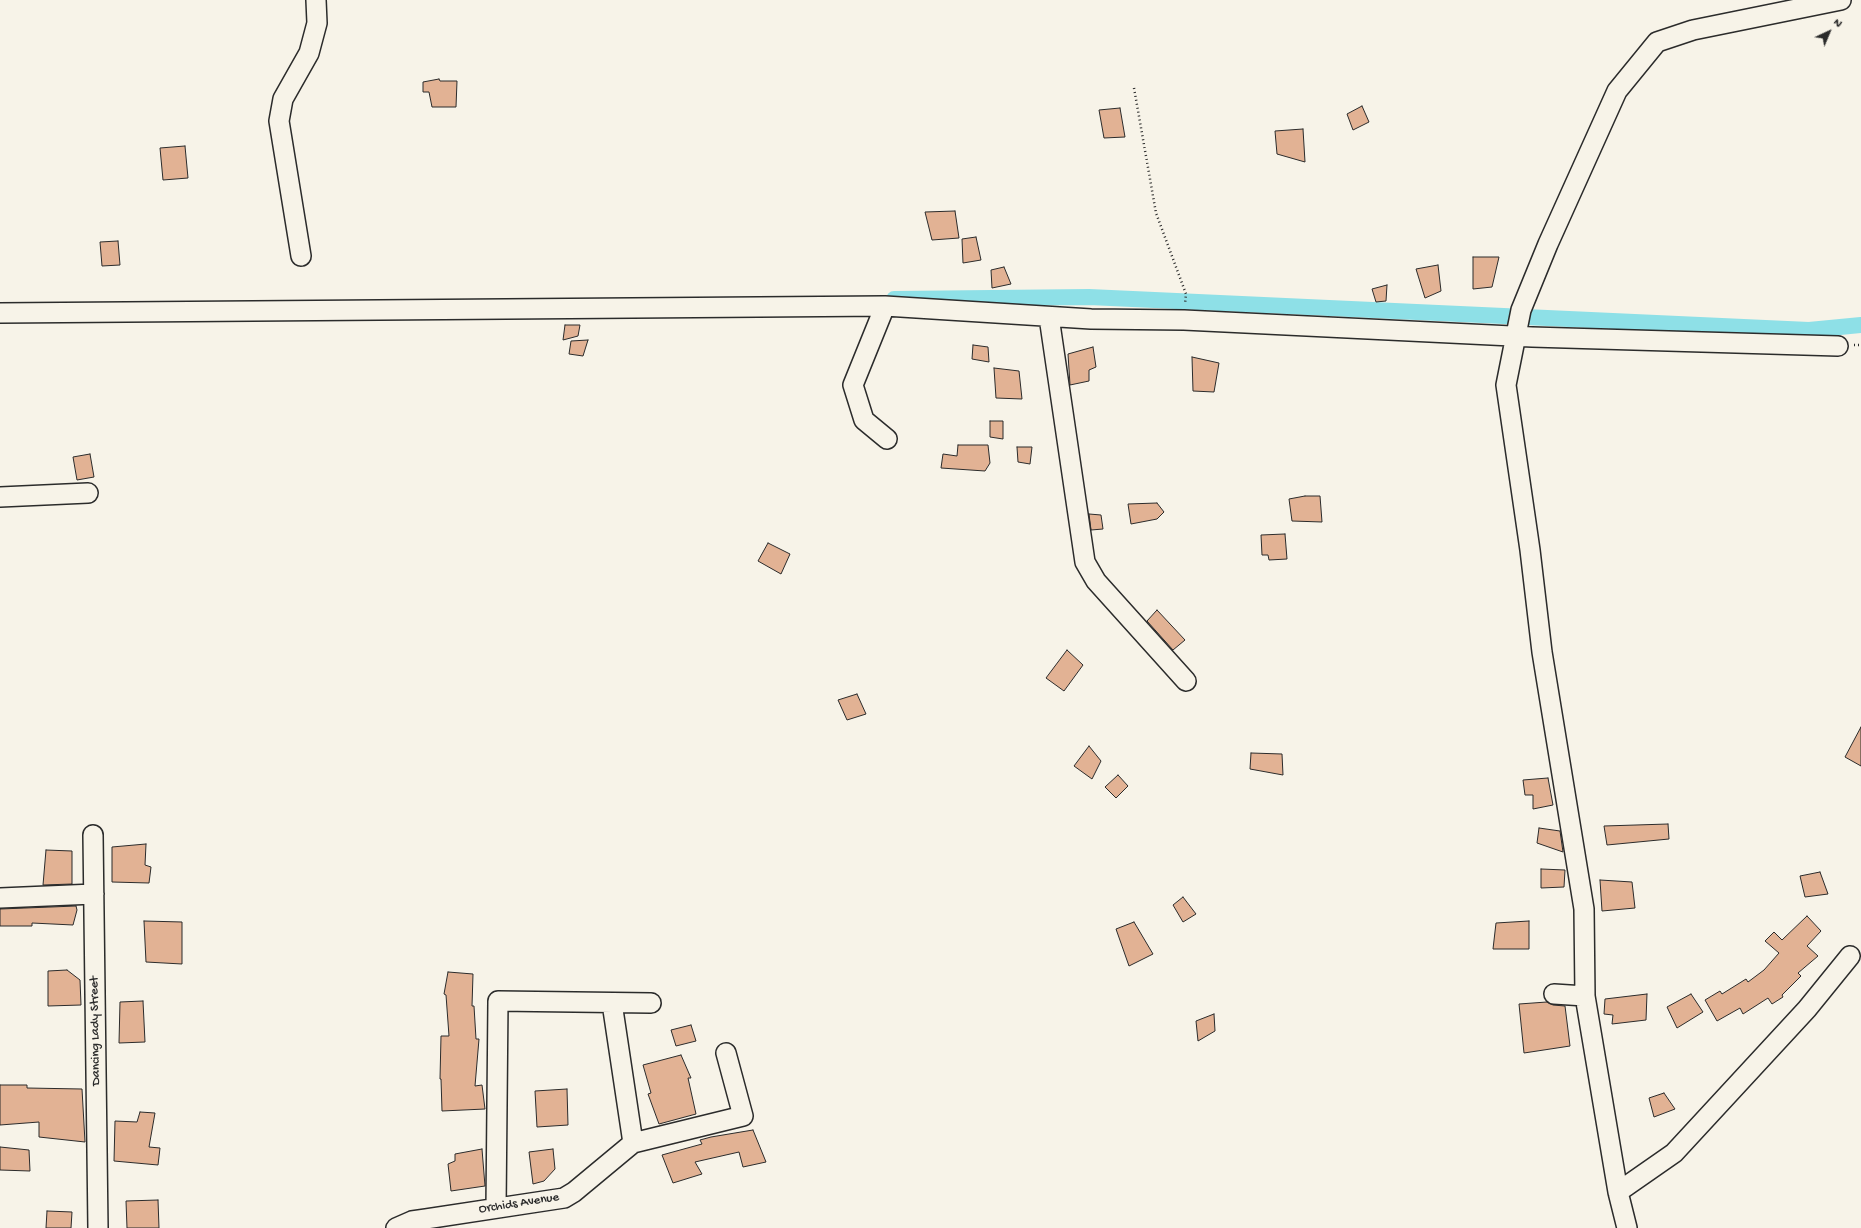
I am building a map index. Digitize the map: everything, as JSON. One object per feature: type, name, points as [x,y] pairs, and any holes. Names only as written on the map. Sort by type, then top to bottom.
[{"type":"street","points":[[301,256],[279,121],[284,99],[309,53],[317,23],[316,0]]},
{"type":"street","points":[[1627,1228],[1618,1192],[1585,996],[1584,909],[1542,652],[1530,550],[1506,385],[1521,310],[1548,244],[1617,91],[1657,42],[1693,30],[1841,0]]},
{"type":"street","points":[[0,313],[885,306],[1091,319],[1184,320],[1838,346]]},
{"type":"street","points":[[885,306],[853,384],[864,420],[887,439]]},
{"type":"street","points":[[1049,317],[1085,562],[1096,581],[1186,681]]},
{"type":"street","points":[[0,497],[88,493]]},
{"type":"street","name":"Dancing Lady Street","points":[[93,835],[98,1228]]},
{"type":"street","points":[[0,898],[94,894]]},
{"type":"street","points":[[1618,1192],[1674,1153],[1807,1009],[1850,956]]},
{"type":"street","points":[[1554,994],[1585,996]]},
{"type":"street","points":[[496,1208],[498,1001],[651,1003]]},
{"type":"street","points":[[612,1003],[633,1143]]},
{"type":"street","name":"Orchids Avenue","points":[[396,1228],[412,1221],[564,1198],[574,1192],[633,1143],[743,1116],[726,1053]]},
{"type":"path","points":[[1134,88],[1156,213],[1186,294]]},
{"type":"building","points":[[439,79],[440,81],[457,81],[456,107],[432,107],[429,92],[423,92],[423,82]]},
{"type":"building","points":[[1362,106],[1369,122],[1353,130],[1347,114]]},
{"type":"building","points":[[1120,108],[1125,137],[1104,138],[1099,110]]},
{"type":"building","points":[[1303,129],[1305,162],[1277,154],[1275,131]]},
{"type":"building","points":[[185,146],[188,178],[163,180],[160,148]]},
{"type":"building","points":[[955,211],[959,238],[932,240],[925,212]]},
{"type":"building","points":[[976,237],[981,260],[963,263],[962,239]]},
{"type":"building","points":[[118,241],[120,265],[102,266],[100,242]]},
{"type":"building","points":[[1473,257],[1499,257],[1492,287],[1473,289]]},
{"type":"building","points":[[1438,265],[1441,291],[1425,298],[1416,269]]},
{"type":"building","points":[[1004,267],[1011,284],[992,288],[991,270]]},
{"type":"building","points":[[1387,285],[1386,301],[1376,302],[1372,289]]},
{"type":"building","points":[[565,325],[580,325],[578,336],[563,340]]},
{"type":"building","points":[[588,340],[583,356],[569,354],[571,341]]},
{"type":"building","points":[[973,345],[988,347],[989,362],[972,359]]},
{"type":"building","points":[[1093,347],[1096,367],[1089,370],[1089,381],[1070,385],[1068,354]]},
{"type":"building","points":[[1192,357],[1219,363],[1214,392],[1193,391]]},
{"type":"building","points":[[994,368],[1019,371],[1022,399],[996,398]]},
{"type":"building","points":[[990,421],[1003,421],[1003,439],[990,437]]},
{"type":"building","points":[[958,445],[988,445],[990,463],[985,471],[941,468],[943,454],[957,456]]},
{"type":"building","points":[[1017,447],[1032,447],[1030,464],[1018,462]]},
{"type":"building","points":[[90,454],[94,477],[77,480],[73,457]]},
{"type":"building","points":[[1305,496],[1320,496],[1322,522],[1292,521],[1289,499]]},
{"type":"building","points":[[1157,503],[1164,512],[1157,519],[1131,524],[1128,504]]},
{"type":"building","points":[[1089,514],[1101,515],[1103,529],[1091,530]]},
{"type":"building","points":[[1285,534],[1287,559],[1269,560],[1268,555],[1262,555],[1261,535]]},
{"type":"building","points":[[768,543],[790,554],[781,574],[758,561]]},
{"type":"building","points":[[1157,610],[1185,640],[1173,650],[1147,621]]},
{"type":"building","points":[[1067,650],[1083,665],[1064,691],[1046,678]]},
{"type":"building","points":[[857,694],[866,714],[847,720],[838,700]]},
{"type":"building","points":[[1861,727],[1861,766],[1845,757]]},
{"type":"building","points":[[1089,746],[1101,761],[1092,779],[1074,766]]},
{"type":"building","points":[[1251,753],[1282,754],[1283,775],[1250,769]]},
{"type":"building","points":[[1118,775],[1128,786],[1116,798],[1105,787]]},
{"type":"building","points":[[1548,778],[1553,805],[1533,809],[1533,795],[1525,795],[1523,780]]},
{"type":"building","points":[[1668,824],[1669,839],[1607,845],[1604,826]]},
{"type":"building","points":[[1539,828],[1560,831],[1563,852],[1537,843]]},
{"type":"building","points":[[146,844],[145,865],[151,867],[149,883],[112,882],[112,847]]},
{"type":"building","points":[[46,850],[72,851],[72,884],[43,885]]},
{"type":"building","points":[[1541,869],[1565,870],[1564,887],[1541,888]]},
{"type":"building","points":[[1820,872],[1828,894],[1805,897],[1800,876]]},
{"type":"building","points":[[1600,880],[1632,882],[1635,908],[1602,911]]},
{"type":"building","points":[[1183,897],[1196,914],[1183,922],[1173,905]]},
{"type":"building","points":[[76,906],[77,910],[73,925],[32,923],[32,926],[0,926],[0,909]]},
{"type":"building","points":[[1807,916],[1821,931],[1807,946],[1818,956],[1798,973],[1801,976],[1782,995],[1783,997],[1772,1004],[1768,998],[1743,1014],[1740,1008],[1717,1021],[1705,1000],[1720,991],[1722,994],[1746,979],[1748,982],[1764,970],[1779,953],[1765,941],[1774,932],[1782,940]]},
{"type":"building","points":[[144,921],[182,922],[182,964],[146,962]]},
{"type":"building","points":[[1529,921],[1529,949],[1493,949],[1496,923]]},
{"type":"building","points":[[1134,922],[1153,954],[1129,966],[1116,929]]},
{"type":"building","points":[[67,970],[80,980],[81,1005],[48,1006],[48,971]]},
{"type":"building","points":[[448,972],[473,974],[472,1006],[474,1006],[476,1039],[479,1039],[475,1086],[482,1085],[485,1109],[442,1111],[440,1079],[441,1036],[449,1036],[446,995],[444,994]]},
{"type":"building","points":[[1647,994],[1646,1020],[1612,1024],[1613,1015],[1604,1014],[1605,999]]},
{"type":"building","points":[[1691,994],[1703,1012],[1677,1028],[1667,1007]]},
{"type":"building","points":[[143,1001],[145,1042],[119,1043],[120,1002]]},
{"type":"building","points":[[1547,1002],[1553,1005],[1565,1006],[1570,1046],[1524,1053],[1519,1004]]},
{"type":"building","points":[[1214,1014],[1215,1031],[1198,1041],[1196,1021]]},
{"type":"building","points":[[691,1025],[696,1041],[676,1046],[671,1030]]},
{"type":"building","points":[[681,1055],[691,1078],[688,1078],[696,1114],[659,1124],[648,1094],[651,1093],[643,1065]]},
{"type":"building","points":[[0,1085],[27,1085],[27,1088],[82,1089],[85,1142],[39,1137],[39,1122],[0,1125]]},
{"type":"building","points":[[567,1089],[568,1125],[537,1127],[535,1091]]},
{"type":"building","points":[[1664,1093],[1675,1109],[1654,1117],[1649,1098]]},
{"type":"building","points":[[140,1112],[155,1113],[149,1147],[160,1148],[158,1165],[114,1161],[115,1121],[137,1122]]},
{"type":"building","points":[[753,1130],[766,1162],[743,1167],[739,1152],[695,1162],[702,1174],[673,1183],[662,1155],[702,1144],[700,1140]]},
{"type":"building","points":[[0,1147],[29,1150],[30,1171],[0,1170]]},
{"type":"building","points":[[482,1149],[485,1186],[451,1191],[448,1164],[455,1161],[455,1154]]},
{"type":"building","points":[[553,1149],[555,1169],[544,1181],[533,1184],[529,1152]]},
{"type":"building","points":[[158,1200],[159,1228],[127,1228],[126,1201]]},
{"type":"building","points":[[47,1211],[72,1212],[71,1228],[46,1228]]},
{"type":"waterway","points":[[894,299],[1089,297],[1809,330],[1861,325]]}]
